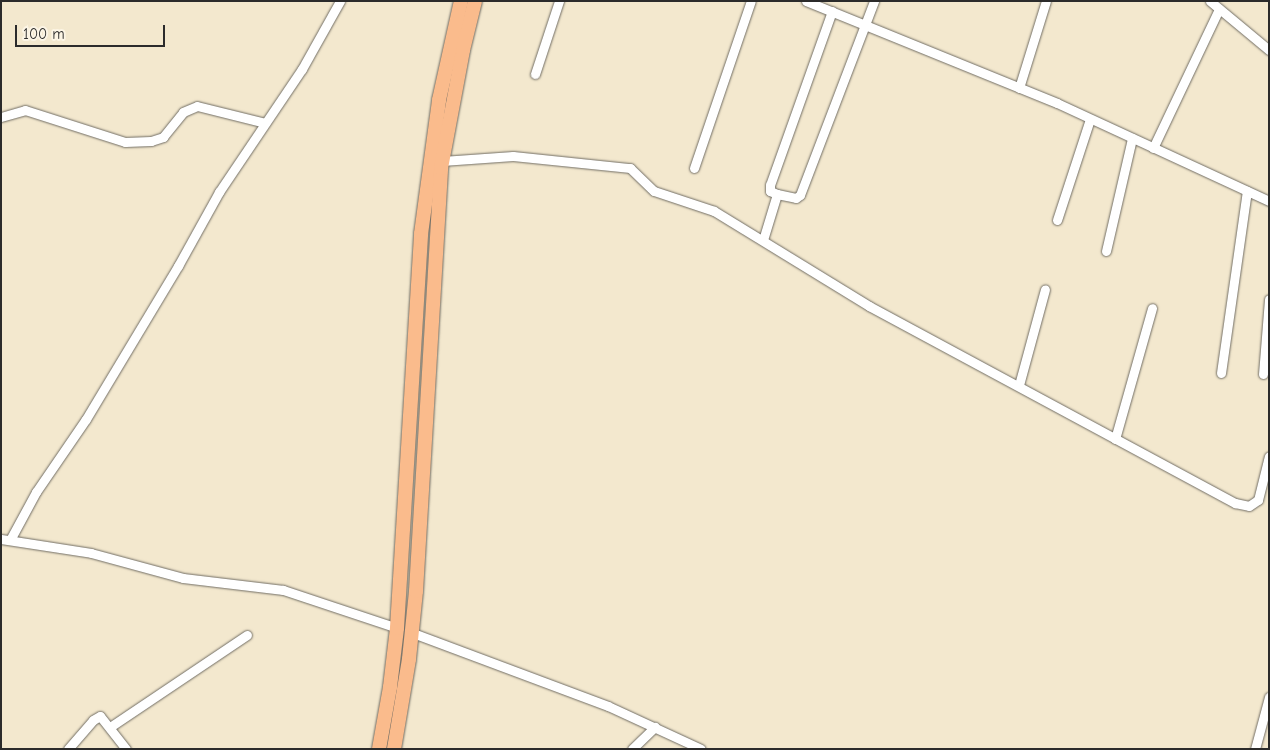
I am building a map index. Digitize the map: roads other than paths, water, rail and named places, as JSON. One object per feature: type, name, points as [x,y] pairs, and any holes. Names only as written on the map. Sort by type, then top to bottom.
[{"type":"main road","points":[[379,749],[390,687],[397,628],[421,234],[439,100],[461,1]]},
{"type":"main road","points":[[394,749],[413,633],[425,464],[435,235],[442,161],[463,50],[475,1]]},
{"type":"main road","points":[[408,463],[425,464]]},
{"type":"street","points":[[340,1],[302,69],[218,192],[178,266],[86,419],[6,539],[91,553],[183,578],[284,590],[397,628]]},
{"type":"street","points":[[535,74],[559,1]]},
{"type":"street","points":[[694,168],[751,1]]},
{"type":"street","points":[[806,1],[1019,88],[1247,191],[1268,198]]},
{"type":"street","points":[[832,11],[770,185],[770,191],[777,194],[796,198],[800,195],[874,1]]},
{"type":"street","points":[[1019,88],[1046,1]]},
{"type":"street","points":[[1210,1],[1269,50]]},
{"type":"street","points":[[1153,148],[1219,9]]},
{"type":"street","points":[[1,116],[25,110],[125,142],[151,141],[163,137],[182,112],[197,106],[264,123]]},
{"type":"street","points":[[1057,220],[1090,119]]},
{"type":"street","points":[[1106,251],[1132,138]]},
{"type":"street","points":[[442,161],[517,156],[552,162],[630,168],[654,191],[714,212],[869,306],[1019,385],[1116,440],[1243,506],[1249,506],[1258,500],[1269,456]]},
{"type":"street","points":[[1221,373],[1247,191]]},
{"type":"street","points":[[763,240],[777,194]]},
{"type":"street","points":[[1019,385],[1045,289]]},
{"type":"street","points":[[1263,374],[1269,299]]},
{"type":"street","points":[[1116,440],[1152,308]]},
{"type":"street","points":[[413,633],[563,688],[655,727],[688,746],[701,749]]},
{"type":"street","points":[[110,727],[247,635]]},
{"type":"street","points":[[1255,749],[1269,697]]},
{"type":"street","points":[[68,749],[96,717],[103,717],[126,749]]},
{"type":"street","points":[[632,749],[655,727]]}]
